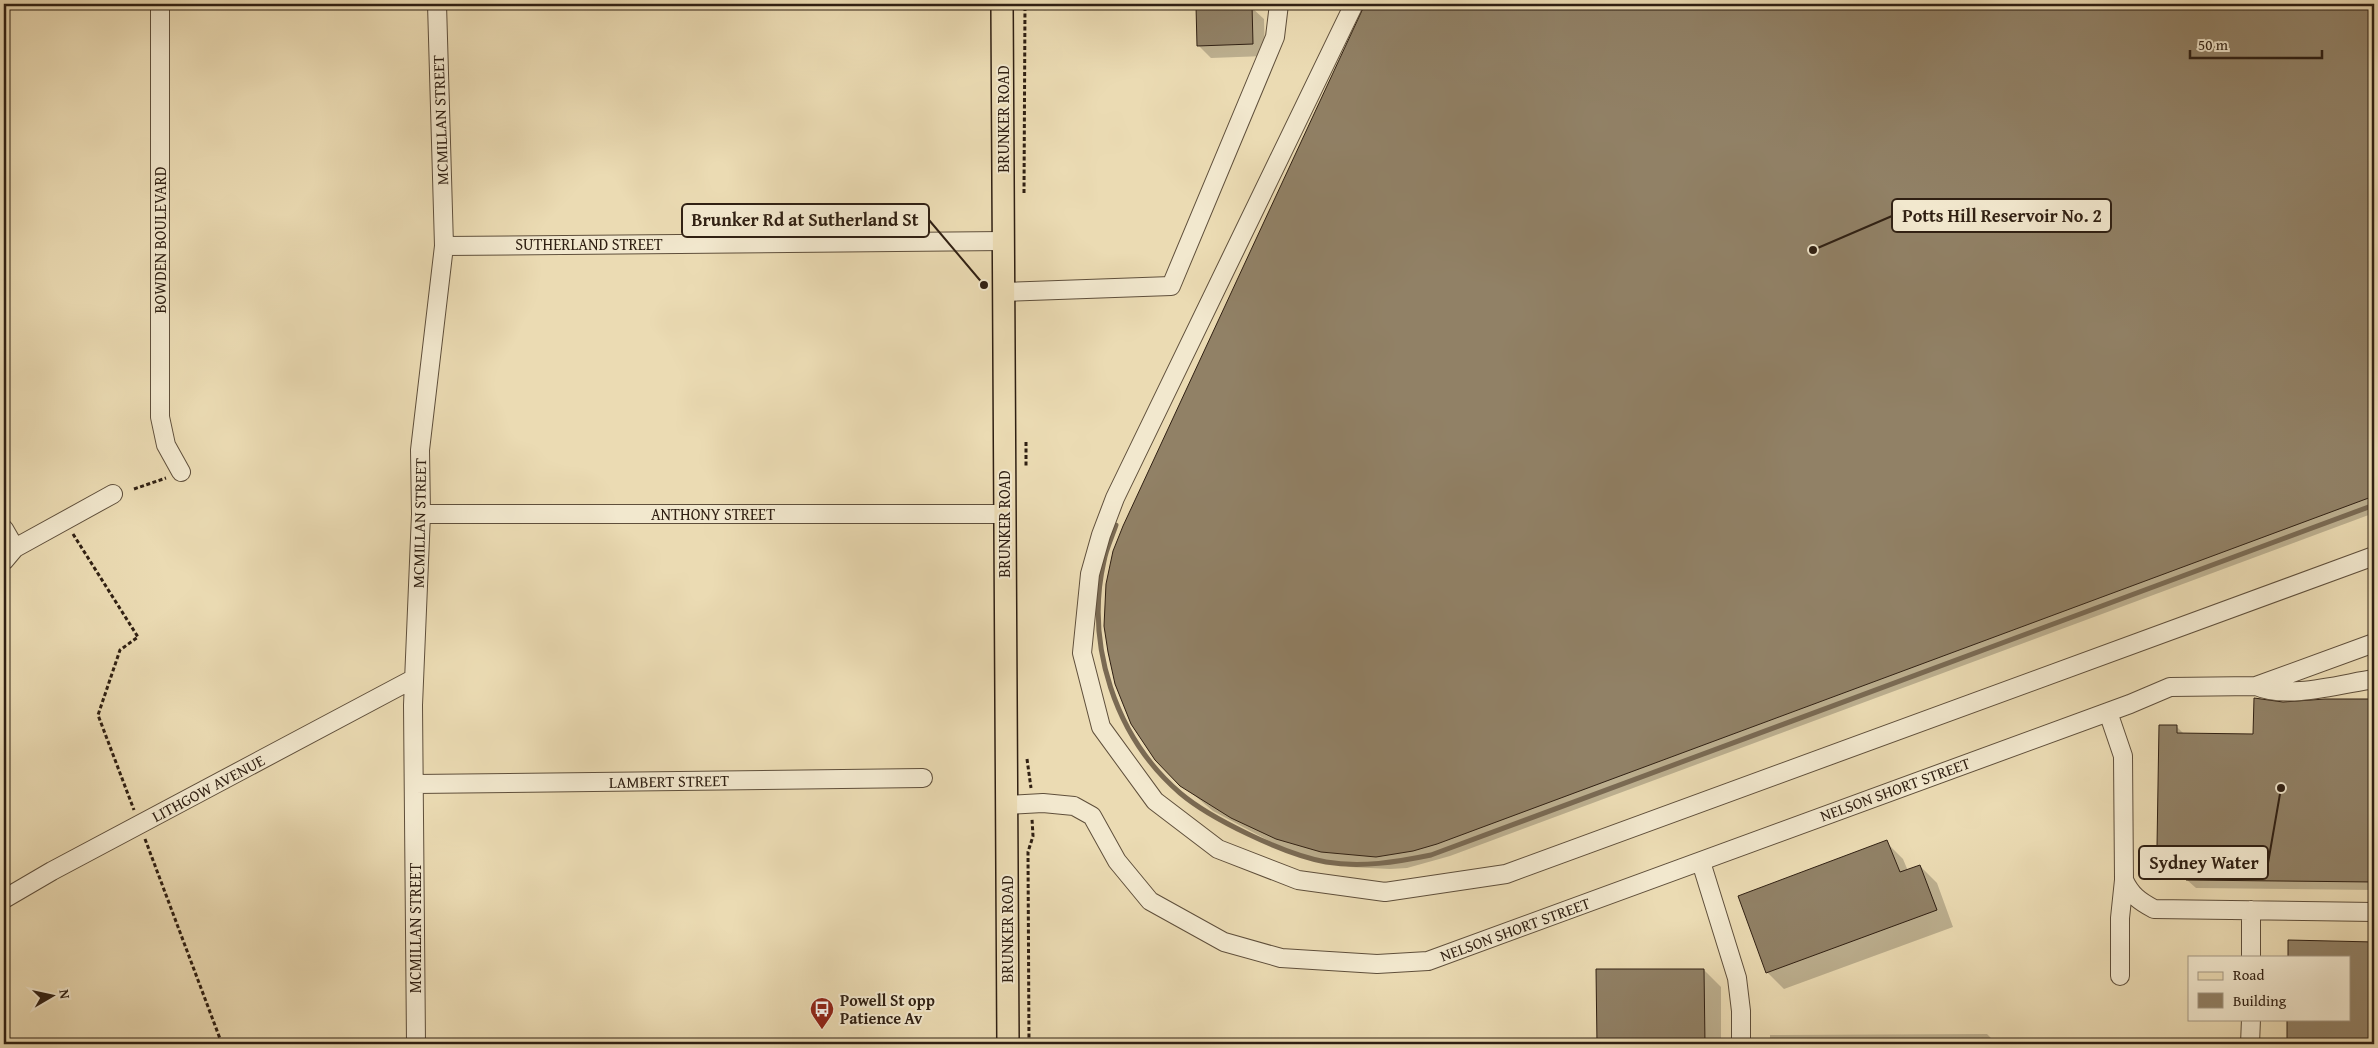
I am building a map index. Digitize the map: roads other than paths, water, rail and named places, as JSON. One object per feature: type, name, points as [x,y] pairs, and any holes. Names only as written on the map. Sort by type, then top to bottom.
[{"type":"main road","name":"BRUNKER ROAD","points":[[1002,4],[1008,1044]]},
{"type":"street","name":"BOWDEN BOULEVARD","points":[[160,4],[160,417],[166,445],[180,472]]},
{"type":"street","name":"MCMILLAN STREET","points":[[416,1044],[413,680],[421,514],[420,450],[444,246],[437,4]]},
{"type":"street","points":[[1003,292],[1171,286],[1275,36],[1279,4]]},
{"type":"street","points":[[1354,4],[1115,498],[1101,535],[1090,574],[1082,653],[1101,727],[1155,801],[1218,848],[1298,880],[1385,892],[1506,874],[2374,556]]},
{"type":"street","name":"SUTHERLAND STREET","points":[[444,246],[1004,241]]},
{"type":"street","points":[[4,561],[15,548],[113,494]]},
{"type":"street","name":"ANTHONY STREET","points":[[421,514],[1004,514]]},
{"type":"street","points":[[4,529],[15,548]]},
{"type":"street","points":[[2256,686],[2374,644]]},
{"type":"street","points":[[2256,686],[2268,692],[2288,692],[2374,678]]},
{"type":"street","name":"LITHGOW AVENUE","points":[[4,899],[140,824],[413,680]]},
{"type":"street","name":"NELSON SHORT STREET","points":[[1007,805],[1074,806],[1092,816],[1117,861],[1150,900],[1224,942],[1281,958],[1377,964],[1428,961],[2108,712],[2170,686],[2256,686]]},
{"type":"street","points":[[2108,712],[2123,756],[2124,880],[2120,918],[2120,976]]},
{"type":"street","name":"LAMBERT STREET","points":[[414,784],[923,778]]},
{"type":"street","points":[[1700,862],[1737,978],[1741,1011],[1741,1044]]},
{"type":"street","points":[[2124,880],[2135,898],[2154,909],[2374,912]]},
{"type":"street","points":[[2251,910],[2251,956]]},
{"type":"street","points":[[2250,1044],[2251,1020]]},
{"type":"waterway","points":[[1116,525],[1104,561],[1099,593],[1099,624],[1103,656],[1110,687],[1122,717],[1138,745],[1157,770],[1180,793],[1204,811],[1230,825],[1277,847],[1306,857],[1339,864],[1366,864],[1392,862],[1431,855],[2374,505]]},
{"type":"place","name":"Potts Hill Reservoir No. 2","points":[[1813,250]]},
{"type":"place","name":"Brunker Rd at Sutherland St","points":[[984,285]]},
{"type":"place","name":"Sydney Water","points":[[2281,788]]},
{"type":"place","name":"Powell St opp Patience Av","points":[[822,1030]]}]
